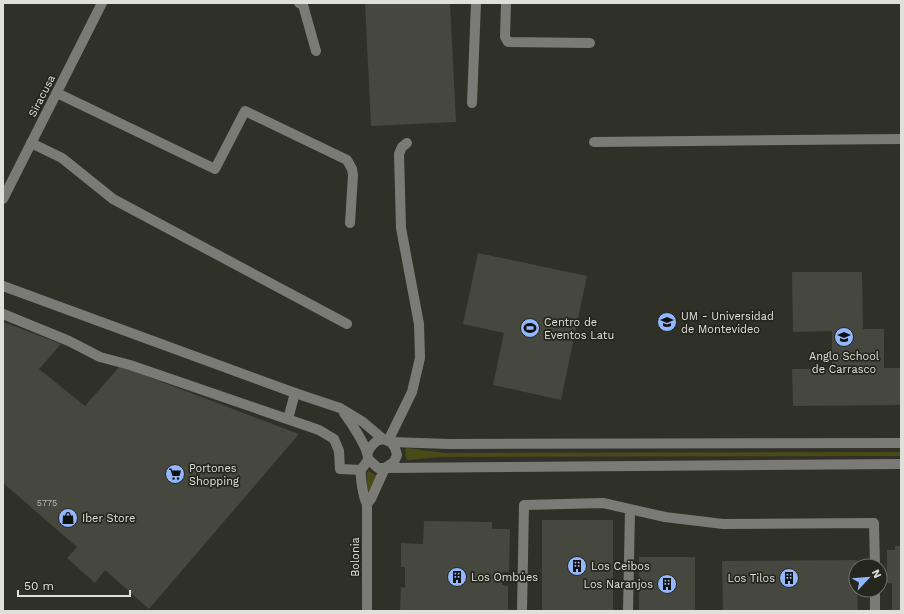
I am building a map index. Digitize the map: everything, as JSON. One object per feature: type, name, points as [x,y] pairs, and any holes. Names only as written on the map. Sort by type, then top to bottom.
[{"type":"street","name":"Siracusa","points":[[3,199],[102,3]]},
{"type":"street","points":[[299,3],[303,5],[316,51]]},
{"type":"street","points":[[472,103],[476,3]]},
{"type":"street","points":[[506,3],[505,37],[508,42],[590,43]]},
{"type":"street","points":[[57,93],[215,168],[245,112],[347,160],[352,169],[353,175],[350,223]]},
{"type":"street","points":[[594,142],[901,139]]},
{"type":"street","points":[[31,143],[62,158],[114,199],[347,324]]},
{"type":"street","points":[[388,441],[412,392],[420,358],[419,324],[401,228],[399,154],[402,147],[407,143]]},
{"type":"street","points":[[3,286],[295,393],[340,408],[363,422],[388,441]]},
{"type":"street","points":[[3,314],[69,341],[100,357],[130,365],[319,430],[334,439],[339,451],[340,469],[361,470],[373,444],[377,441],[450,444],[901,443]]},
{"type":"street","points":[[288,419],[295,393]]},
{"type":"street","points":[[340,408],[351,422],[368,456],[378,468],[901,464]]},
{"type":"street","name":"Bolonia","points":[[367,504],[372,498],[385,468],[394,462],[397,455],[395,448],[388,441]]},
{"type":"street","name":"Bolonia","points":[[361,470],[363,496],[367,504],[367,611]]},
{"type":"street","points":[[522,611],[524,506],[603,503],[665,517],[723,524],[874,523],[874,558]]},
{"type":"street","points":[[628,611],[630,510]]},
{"type":"street","points":[[875,598],[875,611]]},
{"type":"green space","points":[[405,449],[446,453],[901,452],[901,456],[443,457],[408,460],[406,458]]},
{"type":"green space","points":[[369,471],[377,476],[368,493],[366,493],[367,473]]},
{"type":"building","points":[[365,3],[450,3],[456,122],[371,126]]},
{"type":"building","name":"Centro de Eventos Latu","points":[[478,253],[587,276],[561,400],[493,385],[504,333],[463,324]]},
{"type":"building","points":[[792,272],[862,272],[863,329],[884,329],[884,368],[901,368],[901,405],[793,406],[792,369],[832,369],[832,331],[793,332]]},
{"type":"building","points":[[3,322],[61,344],[39,369],[85,406],[120,366],[299,434],[149,609],[105,570],[95,583],[67,558],[77,547],[3,483]]},
{"type":"building","name":"Los Ceibos","points":[[542,520],[613,520],[613,611],[542,611]]},
{"type":"building","name":"Los Ombúes","points":[[424,521],[492,522],[492,529],[510,529],[509,572],[502,572],[502,585],[508,586],[508,611],[400,611],[401,587],[405,588],[405,567],[401,567],[401,543],[423,544]]},
{"type":"building","points":[[895,546],[901,546],[901,611],[892,611],[892,583],[888,583],[887,550],[895,550]]},
{"type":"building","name":"Los Naranjos","points":[[639,557],[695,557],[695,611],[639,611]]},
{"type":"building","name":"Los Tilos","points":[[848,560],[848,598],[857,598],[858,611],[723,611],[722,561]]},
{"type":"place","name":"UM - Universidad de Montevideo","points":[[667,322]]},
{"type":"place","name":"Centro de Eventos Latu","points":[[530,328]]},
{"type":"place","name":"Anglo School de Carrasco","points":[[844,337]]},
{"type":"place","name":"Portones Shopping","points":[[175,474]]},
{"type":"place","name":"Iber Store","points":[[68,518]]},
{"type":"place","name":"Los Ceibos","points":[[577,566]]},
{"type":"place","name":"Los Ombúes","points":[[457,577]]},
{"type":"place","name":"Los Tilos","points":[[789,578]]},
{"type":"place","name":"Los Naranjos","points":[[667,584]]}]
